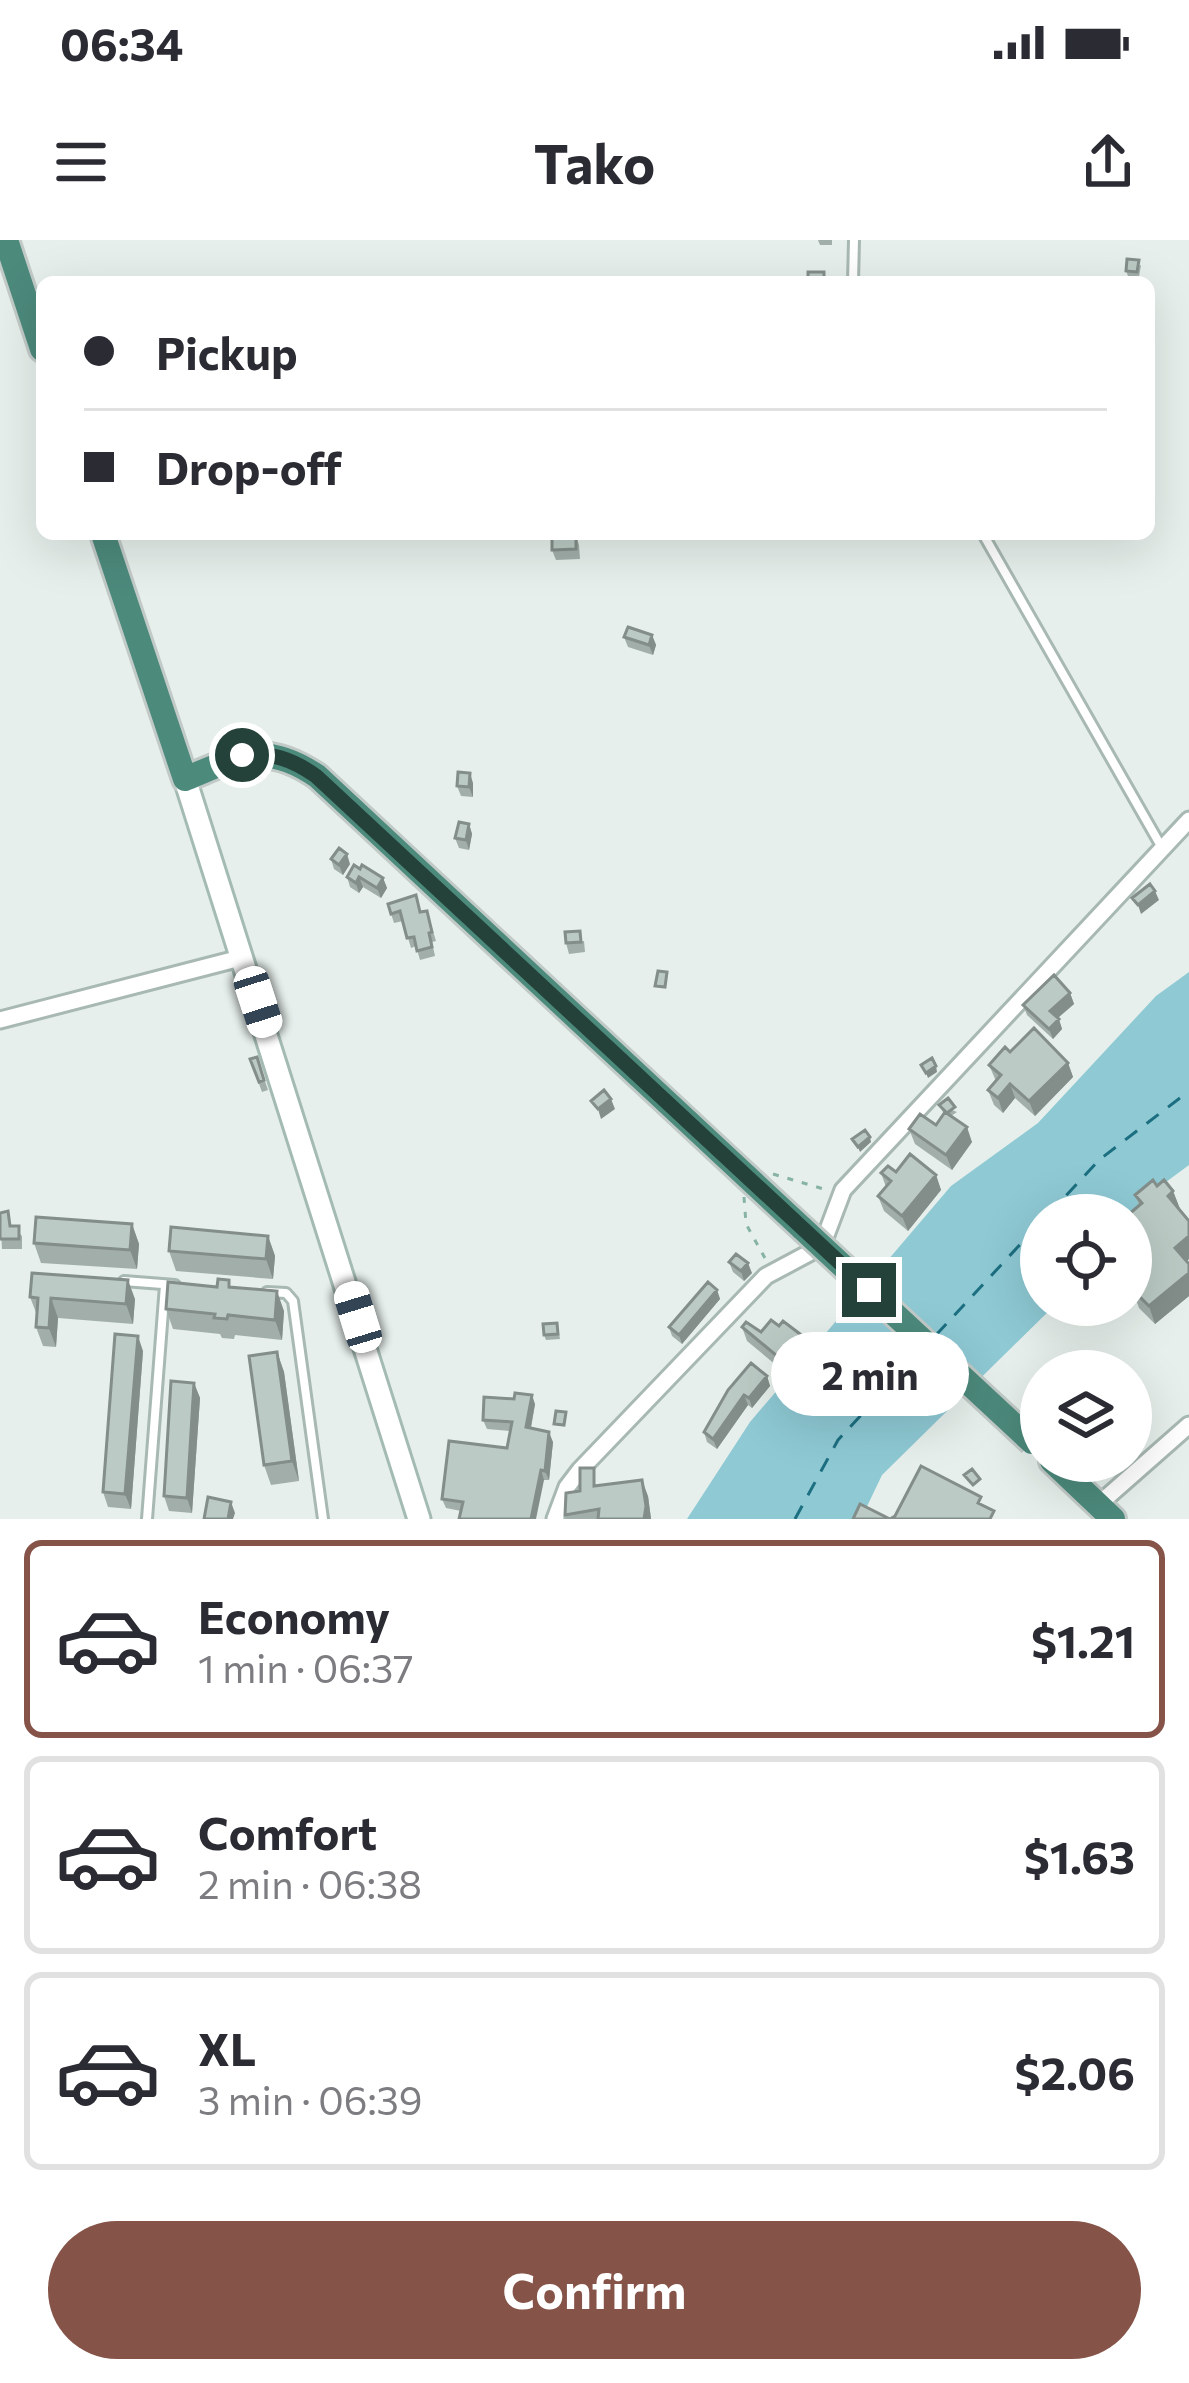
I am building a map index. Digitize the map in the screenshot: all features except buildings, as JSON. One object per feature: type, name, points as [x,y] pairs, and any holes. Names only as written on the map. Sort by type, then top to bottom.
[{"type":"highway","points":[[6,240],[36,331]]},
{"type":"highway","points":[[106,540],[185,779],[242,755],[262,753],[295,761],[316,776],[1020,1431]]},
{"type":"highway","points":[[1074,1482],[1106,1512]]},
{"type":"main road","points":[[185,779],[419,1519]]},
{"type":"street","points":[[555,1519],[567,1487],[580,1470],[772,1272],[811,1252],[826,1235],[840,1196],[1189,820]]},
{"type":"street","points":[[0,1020],[244,957]]},
{"type":"street","points":[[1106,1512],[1189,1425]]},
{"type":"lane","points":[[853,276],[854,240]]},
{"type":"lane","points":[[986,540],[1162,847]]},
{"type":"lane","points":[[119,1281],[185,1286]]},
{"type":"lane","points":[[146,1519],[165,1285]]},
{"type":"lane","points":[[246,1290],[286,1293],[293,1301],[323,1519]]},
{"type":"path","points":[[772,1272],[746,1224],[745,1175],[772,1174],[840,1196]]},
{"type":"water","points":[[1189,972],[1189,1165],[1150,1194],[1020,1194],[1020,1326],[1034,1326],[882,1475],[861,1519],[687,1519],[750,1422],[951,1186],[1038,1123],[1156,996]]},
{"type":"ferry route","points":[[1067,1194],[1099,1160],[1189,1091]]},
{"type":"ferry route","points":[[936,1335],[1020,1245]]},
{"type":"ferry route","points":[[795,1519],[838,1440],[921,1351]]},
{"type":"route","points":[[242,755],[275,755],[295,761],[316,776],[869,1290]]}]
